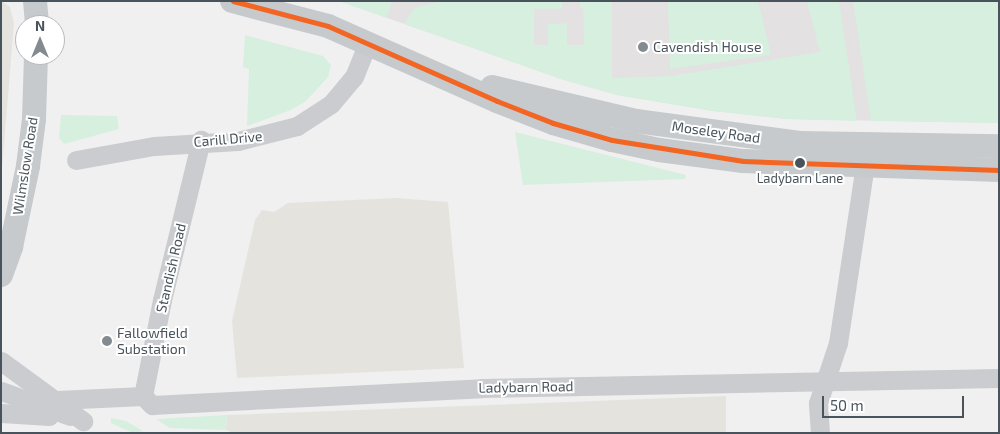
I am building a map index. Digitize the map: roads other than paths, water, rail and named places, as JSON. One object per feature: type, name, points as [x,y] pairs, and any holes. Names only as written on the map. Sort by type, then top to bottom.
[{"type":"main road","points":[[35,1],[36,15]]},
{"type":"main road","name":"Moseley Road","points":[[232,1],[328,26],[440,74],[636,121],[867,154],[999,170]]},
{"type":"main road","name":"Wilmslow Road","points":[[1,275],[11,247],[28,166],[35,65]]},
{"type":"main road","name":"Moseley Road","points":[[867,154],[999,146]]},
{"type":"street","name":"Carill Drive","points":[[76,160],[138,148],[201,140],[238,141],[271,135],[314,116],[331,104],[354,77],[368,42]]},
{"type":"street","name":"Standish Road","points":[[143,396],[162,300],[201,140]]},
{"type":"street","points":[[820,433],[818,403],[838,343],[851,244],[867,154]]},
{"type":"street","points":[[1,361],[57,400],[83,421]]},
{"type":"street","name":"Ladybarn Road","points":[[57,400],[143,396],[152,406],[482,388],[999,378]]},
{"type":"street","points":[[1,391],[83,421]]},
{"type":"street","points":[[1,413],[83,421]]},
{"type":"place","name":"Cavendish House","points":[[643,47]]},
{"type":"place","name":"Ladybarn Lane","points":[[800,163]]},
{"type":"place","name":"Fallowfield Substation","points":[[107,341]]}]
